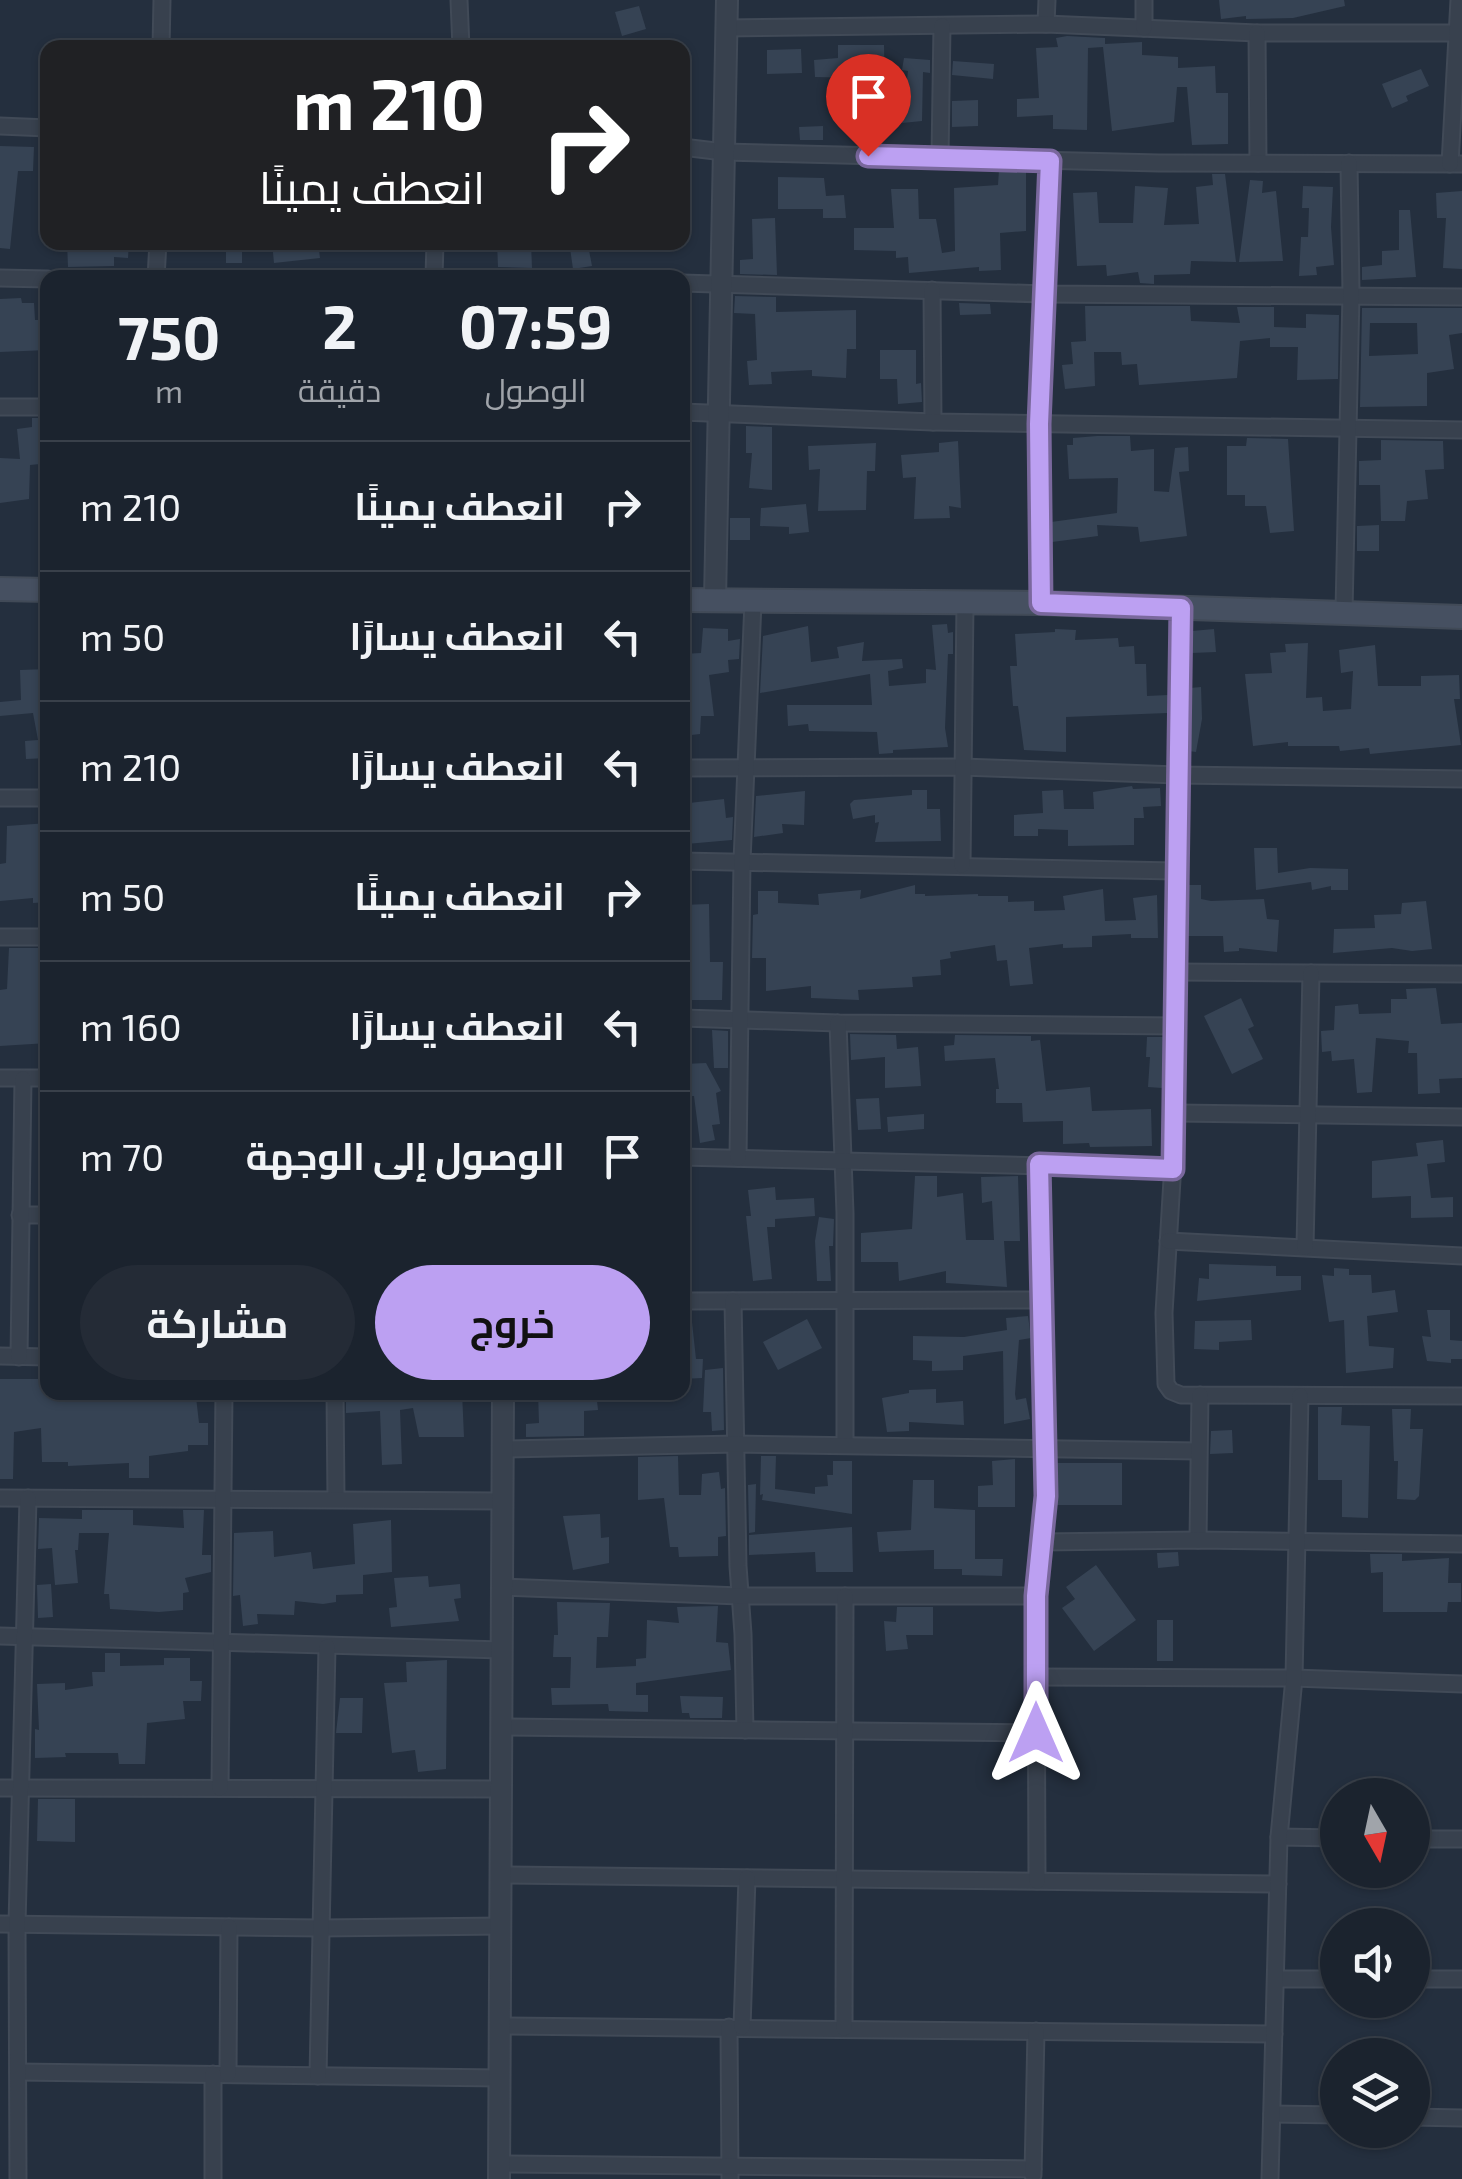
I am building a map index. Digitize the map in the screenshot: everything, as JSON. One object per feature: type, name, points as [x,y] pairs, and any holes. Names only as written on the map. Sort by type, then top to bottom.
[{"type":"main road","points":[[0,590],[40,590]]},
{"type":"main road","points":[[690,600],[1041,603],[1462,617]]},
{"type":"street","points":[[161,40],[162,0]]},
{"type":"street","points":[[459,0],[461,40]]},
{"type":"street","points":[[715,600],[726,0]]},
{"type":"street","points":[[1046,24],[1047,0]]},
{"type":"street","points":[[1144,0],[1144,28]]},
{"type":"street","points":[[690,148],[1050,161],[1456,164],[1459,0]]},
{"type":"street","points":[[726,28],[1046,24],[1257,32],[1460,33]]},
{"type":"street","points":[[940,158],[942,26]]},
{"type":"street","points":[[1257,32],[1258,162]]},
{"type":"street","points":[[0,126],[40,128]]},
{"type":"street","points":[[1041,603],[1039,424],[1050,161]]},
{"type":"street","points":[[1344,611],[1351,294],[1349,163]]},
{"type":"street","points":[[0,278],[40,279]]},
{"type":"street","points":[[690,282],[1045,294],[1462,297]]},
{"type":"street","points":[[932,290],[933,422]]},
{"type":"street","points":[[0,407],[40,407]]},
{"type":"street","points":[[690,412],[933,422],[1462,430]]},
{"type":"street","points":[[738,1158],[742,861],[753,602]]},
{"type":"street","points":[[962,865],[965,602]]},
{"type":"street","points":[[1181,608],[1175,871],[1176,1113],[1164,1314],[1166,1384],[1172,1392],[1200,1396],[1462,1396]]},
{"type":"street","points":[[690,768],[962,767],[1176,776],[1462,779]]},
{"type":"street","points":[[0,798],[40,798]]},
{"type":"street","points":[[690,861],[1175,871]]},
{"type":"street","points":[[0,937],[40,937]]},
{"type":"street","points":[[1177,972],[1462,974]]},
{"type":"street","points":[[1305,1247],[1310,974]]},
{"type":"street","points":[[690,1018],[1177,1026]]},
{"type":"street","points":[[838,1023],[845,1445]]},
{"type":"street","points":[[0,1078],[40,1078]]},
{"type":"street","points":[[19,1356],[23,1079]]},
{"type":"street","points":[[1176,1113],[1462,1116]]},
{"type":"street","points":[[690,1158],[1173,1169]]},
{"type":"street","points":[[1037,1881],[1036,1596],[1046,1496],[1039,1164]]},
{"type":"street","points":[[20,1214],[40,1214]]},
{"type":"street","points":[[1168,1241],[1462,1256]]},
{"type":"street","points":[[690,1301],[1039,1300]]},
{"type":"street","points":[[734,1302],[746,1730]]},
{"type":"street","points":[[0,1356],[40,1357]]},
{"type":"street","points":[[1198,1540],[1200,1396]]},
{"type":"street","points":[[1270,2179],[1279,1838],[1294,1678],[1300,1396]]},
{"type":"street","points":[[220,1788],[224,1400]]},
{"type":"street","points":[[335,1400],[336,1500]]},
{"type":"street","points":[[504,1400],[499,2171],[1033,2174],[1036,2031]]},
{"type":"street","points":[[502,1449],[736,1444],[1198,1451]]},
{"type":"street","points":[[0,1498],[502,1501]]},
{"type":"street","points":[[18,2179],[18,2072],[8,1924],[20,1787],[28,1498]]},
{"type":"street","points":[[1042,1542],[1462,1544]]},
{"type":"street","points":[[501,1587],[740,1596],[1036,1596]]},
{"type":"street","points":[[844,2028],[845,1596]]},
{"type":"street","points":[[0,1636],[502,1650]]},
{"type":"street","points":[[318,2076],[327,1647]]},
{"type":"street","points":[[1036,1677],[1294,1678],[1462,1684]]},
{"type":"street","points":[[501,1728],[1036,1733]]},
{"type":"street","points":[[0,1788],[503,1789]]},
{"type":"street","points":[[1279,1838],[1320,1838]]},
{"type":"street","points":[[1430,1839],[1462,1839]]},
{"type":"street","points":[[502,1876],[1278,1884]]},
{"type":"street","points":[[730,2173],[748,1878]]},
{"type":"street","points":[[8,1924],[502,1926]]},
{"type":"street","points":[[213,2179],[229,1927]]},
{"type":"street","points":[[1276,1979],[1320,1979]]},
{"type":"street","points":[[1430,1979],[1462,1980]]},
{"type":"street","points":[[501,2026],[1274,2034]]},
{"type":"street","points":[[18,2072],[500,2078]]},
{"type":"street","points":[[1272,2114],[1320,2115]]},
{"type":"street","points":[[1430,2117],[1462,2118]]},
{"type":"building","points":[[1219,0],[1344,0],[1345,6],[1293,18],[1221,19]]},
{"type":"building","points":[[639,6],[646,29],[622,36],[615,12]]},
{"type":"building","points":[[1056,38],[1105,38],[1105,44],[1142,42],[1142,55],[1178,57],[1178,68],[1215,66],[1216,93],[1228,93],[1228,144],[1192,145],[1187,87],[1177,87],[1174,122],[1112,131],[1103,47],[1088,48],[1087,130],[1053,129],[1053,115],[1017,117],[1017,99],[1039,98],[1036,48],[1058,47]]},
{"type":"building","points":[[838,45],[884,45],[885,88],[860,87],[860,78],[815,77],[814,60],[838,58]]},
{"type":"building","points":[[801,49],[802,73],[767,74],[767,50]]},
{"type":"building","points":[[904,58],[930,60],[930,73],[923,72],[922,121],[902,123],[908,71],[902,70]]},
{"type":"building","points":[[953,61],[994,64],[993,79],[952,75]]},
{"type":"building","points":[[1421,69],[1429,86],[1406,96],[1408,101],[1392,108],[1382,84]]},
{"type":"building","points":[[978,100],[978,126],[952,127],[952,101]]},
{"type":"building","points":[[823,126],[823,140],[800,140],[799,127]]},
{"type":"building","points":[[0,146],[34,147],[33,171],[18,171],[10,249],[0,248]]},
{"type":"building","points":[[999,170],[1026,171],[1026,231],[1000,233],[1001,270],[979,271],[979,267],[909,273],[908,257],[896,258],[896,251],[854,250],[854,228],[894,228],[891,189],[918,189],[919,219],[936,219],[942,253],[955,251],[954,188],[998,185]]},
{"type":"building","points":[[1212,174],[1225,174],[1236,262],[1191,261],[1190,274],[1154,275],[1154,284],[1140,283],[1138,272],[1107,276],[1106,265],[1077,266],[1073,193],[1097,192],[1099,223],[1133,223],[1135,186],[1168,188],[1164,225],[1199,224],[1196,187],[1213,185]]},
{"type":"building","points":[[778,177],[824,178],[826,196],[844,195],[846,218],[823,218],[823,209],[778,209]]},
{"type":"building","points":[[1250,180],[1263,181],[1262,193],[1276,191],[1283,261],[1239,262]]},
{"type":"building","points":[[1303,186],[1333,187],[1334,265],[1316,267],[1317,275],[1299,276],[1301,237],[1308,237],[1309,208],[1302,208]]},
{"type":"building","points":[[1462,191],[1462,269],[1443,268],[1446,218],[1437,218],[1436,193]]},
{"type":"building","points":[[1399,210],[1410,210],[1416,277],[1362,280],[1362,267],[1382,265],[1382,251],[1399,250]]},
{"type":"building","points":[[775,218],[777,275],[740,274],[740,260],[753,259],[752,219]]},
{"type":"building","points":[[67,250],[128,250],[128,258],[114,257],[114,266],[68,267]]},
{"type":"building","points":[[226,250],[242,250],[242,263],[226,263]]},
{"type":"building","points":[[273,250],[319,250],[320,258],[274,263]]},
{"type":"building","points":[[497,250],[531,250],[532,268],[498,267]]},
{"type":"building","points":[[570,250],[589,250],[592,266],[573,269]]},
{"type":"building","points":[[735,296],[776,297],[776,312],[856,310],[856,349],[847,349],[846,378],[812,376],[812,370],[771,372],[772,384],[749,385],[747,361],[757,360],[755,314],[734,313]]},
{"type":"building","points":[[21,298],[22,303],[34,303],[35,320],[40,320],[40,350],[0,352],[0,299]]},
{"type":"building","points":[[959,303],[990,304],[991,314],[960,315]]},
{"type":"building","points":[[1085,306],[1190,306],[1191,321],[1240,323],[1237,307],[1274,307],[1274,327],[1306,328],[1306,314],[1339,315],[1338,379],[1297,380],[1298,347],[1270,347],[1270,338],[1240,341],[1237,378],[1139,385],[1137,364],[1122,365],[1121,352],[1094,352],[1095,386],[1065,389],[1062,365],[1073,364],[1071,342],[1086,341]]},
{"type":"building","points":[[1362,308],[1462,308],[1462,333],[1449,335],[1454,369],[1427,373],[1427,406],[1360,407]],"holes":[[[1370,323],[1417,323],[1418,354],[1369,356]]]},
{"type":"building","points":[[880,350],[916,350],[916,384],[921,383],[922,402],[898,404],[897,379],[880,379]]},
{"type":"building","points":[[32,418],[40,418],[40,464],[30,465],[29,499],[0,503],[0,458],[20,459],[17,429],[32,427]]},
{"type":"building","points":[[746,426],[772,427],[772,490],[749,488],[752,453],[746,453]]},
{"type":"building","points":[[1130,436],[1131,451],[1154,449],[1154,491],[1169,492],[1175,448],[1188,447],[1189,471],[1179,472],[1187,536],[1140,542],[1138,527],[1097,525],[1098,536],[1052,542],[1051,522],[1117,513],[1118,478],[1069,479],[1067,445],[1073,445],[1073,438]]},
{"type":"building","points":[[1247,438],[1288,439],[1294,531],[1270,533],[1266,506],[1245,506],[1245,495],[1227,495],[1227,446],[1246,446]]},
{"type":"building","points":[[1381,440],[1443,441],[1444,469],[1425,470],[1428,499],[1407,501],[1405,521],[1381,521],[1380,485],[1359,485],[1359,461],[1381,460]]},
{"type":"building","points":[[958,441],[961,508],[949,506],[950,518],[914,519],[916,477],[903,478],[901,455],[939,452],[939,443]]},
{"type":"building","points":[[876,443],[875,471],[867,471],[866,510],[818,511],[820,469],[809,470],[808,446]]},
{"type":"building","points":[[806,504],[809,532],[789,534],[789,527],[760,526],[761,508]]},
{"type":"building","points":[[730,518],[750,518],[750,540],[730,540]]},
{"type":"building","points":[[1379,525],[1379,551],[1357,551],[1357,526]]},
{"type":"building","points":[[947,624],[948,633],[953,632],[953,654],[948,654],[948,747],[879,754],[877,732],[809,731],[808,724],[788,726],[787,705],[872,705],[870,674],[760,693],[763,636],[808,626],[811,662],[839,658],[837,647],[864,642],[862,661],[902,659],[903,668],[888,671],[889,686],[926,683],[926,669],[936,670],[932,625]]},
{"type":"building","points":[[703,628],[728,629],[728,641],[740,639],[739,659],[728,660],[729,672],[709,675],[714,716],[701,716],[700,734],[690,735],[690,654],[701,653]]},
{"type":"building","points":[[1214,629],[1216,652],[1192,653],[1192,631]]},
{"type":"building","points":[[1076,630],[1075,640],[1118,638],[1119,647],[1134,646],[1135,664],[1146,664],[1147,696],[1168,695],[1167,713],[1066,717],[1066,752],[1024,750],[1018,706],[1013,706],[1010,666],[1017,666],[1015,634]]},
{"type":"building","points":[[1308,643],[1306,698],[1322,697],[1323,711],[1351,709],[1353,671],[1341,673],[1339,650],[1375,645],[1378,686],[1421,686],[1421,676],[1459,675],[1460,699],[1454,699],[1461,745],[1370,754],[1369,748],[1340,751],[1339,746],[1288,746],[1288,742],[1253,746],[1245,674],[1272,673],[1270,653],[1286,652],[1285,644]]},
{"type":"building","points":[[40,669],[40,758],[26,759],[25,741],[38,740],[33,713],[0,716],[0,702],[21,700],[20,670]]},
{"type":"building","points":[[1201,687],[1202,719],[1196,752],[1189,751],[1190,688]]},
{"type":"building","points":[[1132,786],[1160,788],[1161,806],[1143,807],[1144,818],[1134,818],[1134,845],[1068,846],[1068,830],[1038,829],[1038,836],[1014,836],[1014,815],[1043,813],[1042,791],[1063,790],[1064,809],[1094,809],[1093,792]]},
{"type":"building","points":[[912,790],[927,790],[927,809],[940,809],[941,841],[875,842],[879,822],[875,823],[875,815],[853,819],[850,804],[854,800],[912,795]]},
{"type":"building","points":[[805,791],[804,825],[782,824],[783,833],[754,837],[756,796]]},
{"type":"building","points":[[724,799],[726,818],[733,817],[732,840],[690,844],[690,803]]},
{"type":"building","points":[[40,824],[40,903],[33,903],[33,898],[0,901],[0,864],[6,863],[7,826]]},
{"type":"building","points":[[1254,848],[1277,848],[1278,873],[1310,868],[1348,869],[1348,890],[1331,890],[1331,886],[1312,890],[1311,882],[1256,890]]},
{"type":"building","points":[[915,885],[915,894],[925,896],[978,894],[1008,896],[1008,902],[1034,901],[1034,911],[1065,910],[1063,896],[1103,889],[1105,921],[1136,920],[1133,898],[1157,895],[1158,938],[1131,938],[1131,934],[1092,936],[1092,947],[1063,948],[1063,944],[1029,948],[1033,984],[1010,986],[1007,960],[997,961],[995,945],[950,952],[951,958],[940,960],[941,975],[912,977],[913,987],[858,990],[859,1000],[811,998],[811,986],[766,991],[766,958],[752,958],[758,891],[778,891],[778,903],[819,905],[818,894],[861,890],[860,899]]},
{"type":"building","points":[[1186,885],[1201,885],[1201,899],[1211,901],[1264,899],[1267,919],[1279,920],[1277,952],[1239,948],[1224,952],[1223,936],[1187,936]]},
{"type":"building","points":[[1426,901],[1432,949],[1333,953],[1334,929],[1375,928],[1374,915],[1401,914],[1402,903]]},
{"type":"building","points":[[709,904],[710,962],[723,962],[722,1000],[690,1000],[690,905]]},
{"type":"building","points":[[9,948],[40,948],[40,1044],[0,1046],[0,990],[7,989]]},
{"type":"building","points":[[1436,988],[1441,1024],[1462,1023],[1462,1078],[1439,1079],[1440,1093],[1418,1094],[1417,1053],[1408,1053],[1409,1041],[1376,1038],[1372,1092],[1357,1093],[1354,1059],[1332,1061],[1331,1051],[1322,1052],[1321,1031],[1334,1030],[1335,1006],[1358,1004],[1359,1014],[1391,1013],[1391,999],[1407,999],[1406,989]]},
{"type":"building","points":[[1241,998],[1254,1026],[1248,1029],[1263,1059],[1232,1074],[1204,1016]]},
{"type":"building","points":[[712,1030],[728,1031],[728,1068],[714,1068]]},
{"type":"building","points":[[850,1034],[896,1035],[897,1049],[918,1047],[921,1086],[885,1088],[885,1057],[851,1060]]},
{"type":"building","points":[[955,1035],[1031,1036],[1031,1041],[1040,1040],[1046,1091],[1090,1087],[1092,1111],[1151,1109],[1152,1146],[1063,1144],[1063,1121],[1023,1122],[1022,1103],[996,1103],[999,1089],[995,1058],[945,1061],[944,1046],[954,1045]]},
{"type":"building","points":[[1147,1037],[1164,1037],[1162,1088],[1148,1087]]},
{"type":"building","points":[[706,1063],[721,1091],[716,1093],[720,1124],[712,1125],[715,1140],[700,1143],[694,1096],[690,1096],[690,1064]]},
{"type":"building","points":[[879,1098],[881,1129],[858,1130],[856,1099]]},
{"type":"building","points":[[924,1114],[924,1129],[888,1132],[887,1117]]},
{"type":"building","points":[[1443,1140],[1445,1162],[1427,1164],[1431,1198],[1453,1197],[1453,1217],[1411,1218],[1411,1196],[1372,1198],[1372,1161],[1418,1156],[1416,1143]]},
{"type":"building","points":[[915,1176],[937,1176],[937,1197],[963,1193],[966,1240],[994,1240],[992,1201],[982,1203],[981,1177],[1018,1176],[1020,1241],[1004,1241],[1007,1287],[946,1283],[946,1271],[899,1281],[898,1262],[861,1262],[861,1233],[912,1229]]},
{"type":"building","points":[[775,1187],[776,1200],[814,1198],[815,1216],[775,1219],[775,1227],[767,1227],[772,1279],[753,1281],[746,1216],[751,1216],[748,1190]]},
{"type":"building","points":[[819,1217],[834,1219],[833,1246],[829,1246],[831,1281],[817,1281],[815,1241]]},
{"type":"building","points":[[1209,1264],[1276,1266],[1276,1276],[1301,1276],[1301,1290],[1197,1301],[1199,1278],[1209,1279]]},
{"type":"building","points":[[1334,1268],[1349,1269],[1349,1275],[1371,1275],[1372,1293],[1395,1290],[1398,1312],[1367,1316],[1369,1346],[1394,1348],[1393,1368],[1346,1373],[1344,1320],[1329,1322],[1322,1275],[1334,1276]]},
{"type":"building","points":[[1427,1310],[1450,1310],[1450,1340],[1462,1341],[1462,1359],[1451,1359],[1451,1363],[1427,1361],[1422,1336],[1431,1337]]},
{"type":"building","points":[[1028,1316],[1031,1338],[1019,1340],[1015,1394],[1016,1400],[1026,1398],[1030,1419],[1004,1424],[1003,1351],[963,1356],[963,1370],[932,1371],[932,1361],[913,1360],[913,1336],[964,1337],[1007,1330],[1006,1318]]},
{"type":"building","points":[[807,1319],[822,1348],[778,1370],[763,1342]]},
{"type":"building","points":[[1251,1320],[1252,1340],[1219,1342],[1219,1350],[1194,1349],[1195,1321]]},
{"type":"building","points":[[690,1322],[696,1359],[703,1359],[702,1378],[690,1379]]},
{"type":"building","points":[[723,1368],[724,1430],[712,1431],[711,1412],[703,1412],[705,1370]]},
{"type":"building","points":[[0,1379],[40,1379],[40,1400],[196,1400],[199,1423],[208,1423],[208,1445],[188,1445],[188,1451],[149,1456],[149,1478],[129,1478],[129,1463],[68,1466],[68,1462],[42,1462],[41,1428],[14,1432],[13,1479],[0,1479]]},
{"type":"building","points":[[936,1389],[936,1403],[963,1401],[964,1425],[909,1422],[909,1431],[887,1432],[882,1398],[909,1390]]},
{"type":"building","points":[[346,1400],[462,1400],[464,1437],[419,1437],[413,1408],[400,1410],[402,1464],[382,1465],[380,1411],[346,1413]]},
{"type":"building","points":[[538,1400],[597,1400],[598,1410],[584,1411],[584,1436],[526,1437],[526,1424],[539,1423]]},
{"type":"building","points":[[1318,1407],[1342,1407],[1341,1425],[1370,1426],[1368,1518],[1342,1517],[1342,1480],[1318,1480]]},
{"type":"building","points":[[1392,1409],[1411,1409],[1410,1429],[1423,1429],[1419,1496],[1415,1500],[1397,1499],[1398,1461],[1394,1461]]},
{"type":"building","points":[[1232,1430],[1233,1453],[1210,1454],[1211,1431]]},
{"type":"building","points":[[678,1456],[679,1495],[701,1495],[702,1474],[719,1472],[721,1489],[725,1488],[726,1536],[718,1537],[718,1556],[679,1557],[678,1547],[670,1547],[664,1498],[638,1500],[638,1457]]},
{"type":"building","points":[[761,1456],[776,1456],[775,1489],[815,1494],[815,1487],[828,1486],[827,1475],[833,1475],[833,1461],[852,1461],[852,1514],[762,1500]]},
{"type":"building","points":[[1015,1459],[1015,1507],[978,1507],[978,1486],[993,1485],[992,1461]]},
{"type":"building","points":[[1057,1463],[1122,1463],[1122,1505],[1056,1505]]},
{"type":"building","points":[[913,1480],[934,1480],[934,1508],[975,1510],[975,1559],[1003,1559],[1002,1576],[962,1575],[962,1569],[934,1569],[934,1550],[879,1552],[877,1532],[911,1530]]},
{"type":"building","points":[[756,1484],[755,1532],[749,1533],[748,1485]]},
{"type":"building","points":[[82,1510],[133,1510],[133,1525],[184,1528],[183,1510],[204,1510],[202,1555],[211,1555],[211,1572],[185,1578],[189,1592],[183,1593],[183,1610],[110,1609],[109,1594],[104,1594],[109,1533],[79,1533],[75,1550],[78,1583],[55,1585],[52,1548],[38,1549],[39,1518],[82,1519]]},
{"type":"building","points":[[600,1514],[601,1538],[609,1537],[609,1563],[573,1570],[563,1516]]},
{"type":"building","points":[[391,1520],[392,1572],[363,1575],[363,1594],[336,1595],[336,1602],[323,1604],[295,1601],[294,1615],[257,1614],[258,1624],[243,1626],[240,1595],[233,1596],[234,1533],[273,1531],[274,1557],[311,1552],[313,1569],[355,1564],[353,1524]]},
{"type":"building","points":[[852,1527],[853,1572],[816,1572],[815,1552],[749,1555],[749,1535]]},
{"type":"building","points":[[1178,1552],[1179,1566],[1158,1568],[1157,1553]]},
{"type":"building","points":[[1370,1554],[1402,1554],[1402,1561],[1449,1558],[1448,1583],[1461,1583],[1461,1602],[1448,1602],[1447,1612],[1383,1612],[1383,1572],[1371,1573]]},
{"type":"building","points":[[1096,1565],[1136,1620],[1094,1651],[1062,1608],[1075,1599],[1066,1587]]},
{"type":"building","points":[[428,1576],[429,1587],[460,1584],[461,1598],[454,1599],[459,1621],[391,1627],[389,1608],[397,1607],[394,1578]]},
{"type":"building","points":[[51,1584],[53,1617],[38,1618],[37,1585]]},
{"type":"building","points":[[557,1602],[610,1603],[608,1637],[597,1637],[596,1668],[636,1666],[636,1659],[646,1658],[647,1620],[679,1623],[677,1607],[718,1606],[716,1642],[728,1643],[731,1670],[636,1683],[636,1695],[648,1695],[648,1712],[609,1711],[608,1704],[552,1705],[551,1688],[570,1688],[571,1657],[553,1657],[554,1635],[558,1635]]},
{"type":"building","points":[[897,1607],[933,1607],[933,1635],[906,1635],[908,1649],[886,1651],[884,1621],[896,1622]]},
{"type":"building","points":[[1157,1620],[1173,1620],[1173,1661],[1157,1661]]},
{"type":"building","points":[[105,1653],[120,1653],[120,1666],[164,1665],[164,1658],[190,1658],[190,1681],[202,1681],[201,1701],[183,1701],[185,1719],[147,1723],[145,1764],[119,1764],[118,1753],[65,1753],[66,1757],[35,1758],[35,1729],[39,1730],[37,1684],[65,1683],[65,1690],[93,1686],[92,1672],[105,1672]]},
{"type":"building","points":[[447,1660],[446,1769],[418,1772],[415,1750],[392,1753],[384,1683],[407,1682],[406,1662]]},
{"type":"building","points":[[680,1696],[723,1697],[722,1718],[690,1718],[689,1713],[682,1713]]},
{"type":"building","points":[[340,1698],[363,1698],[362,1733],[336,1733]]},
{"type":"building","points":[[38,1799],[75,1799],[75,1842],[37,1841]]},
{"type":"route","points":[[868,156],[1050,161],[1039,424],[1041,603],[1181,608],[1173,1169],[1039,1164],[1046,1496],[1036,1596],[1036,1733]]}]
